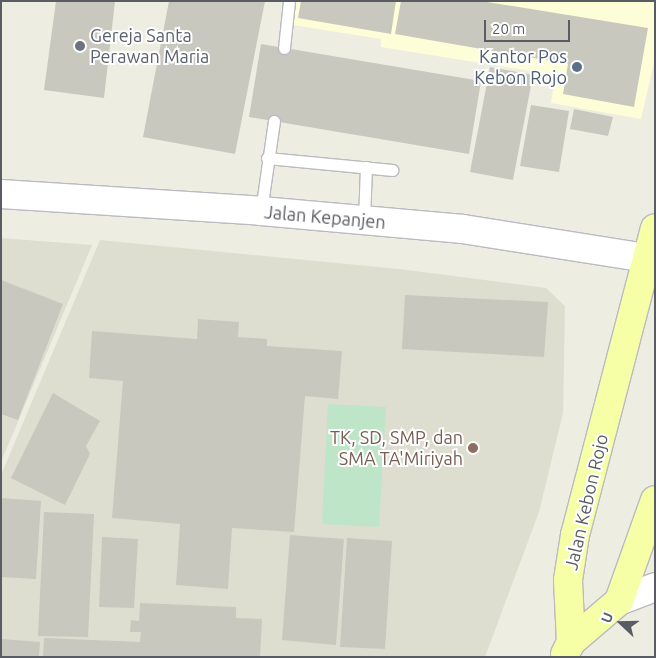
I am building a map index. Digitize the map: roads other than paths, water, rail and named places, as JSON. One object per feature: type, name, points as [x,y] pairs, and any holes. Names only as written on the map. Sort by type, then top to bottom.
[{"type":"main road","name":"Jalan Kebon Rojo","points":[[568,649],[568,580],[575,535],[655,228]]},
{"type":"main road","name":"Jalan Kebon Rojo","points":[[568,649],[619,601],[655,500]]},
{"type":"street","name":"Jalan Kepanjen","points":[[1,194],[261,211],[463,229],[647,258]]},
{"type":"street","points":[[619,601],[655,587]]},
{"type":"lane","points":[[284,48],[289,1]]},
{"type":"lane","points":[[261,211],[267,158],[274,121]]},
{"type":"lane","points":[[267,158],[392,170]]},
{"type":"lane","points":[[364,221],[366,167]]},
{"type":"place","name":"Gereja Santa Perawan Maria","points":[[80,46]]},
{"type":"place","name":"Kantor Pos Kebon Rojo","points":[[577,67]]},
{"type":"place","name":"TK, SD, SMP, dan SMA TA'Miriyah","points":[[473,448]]}]
